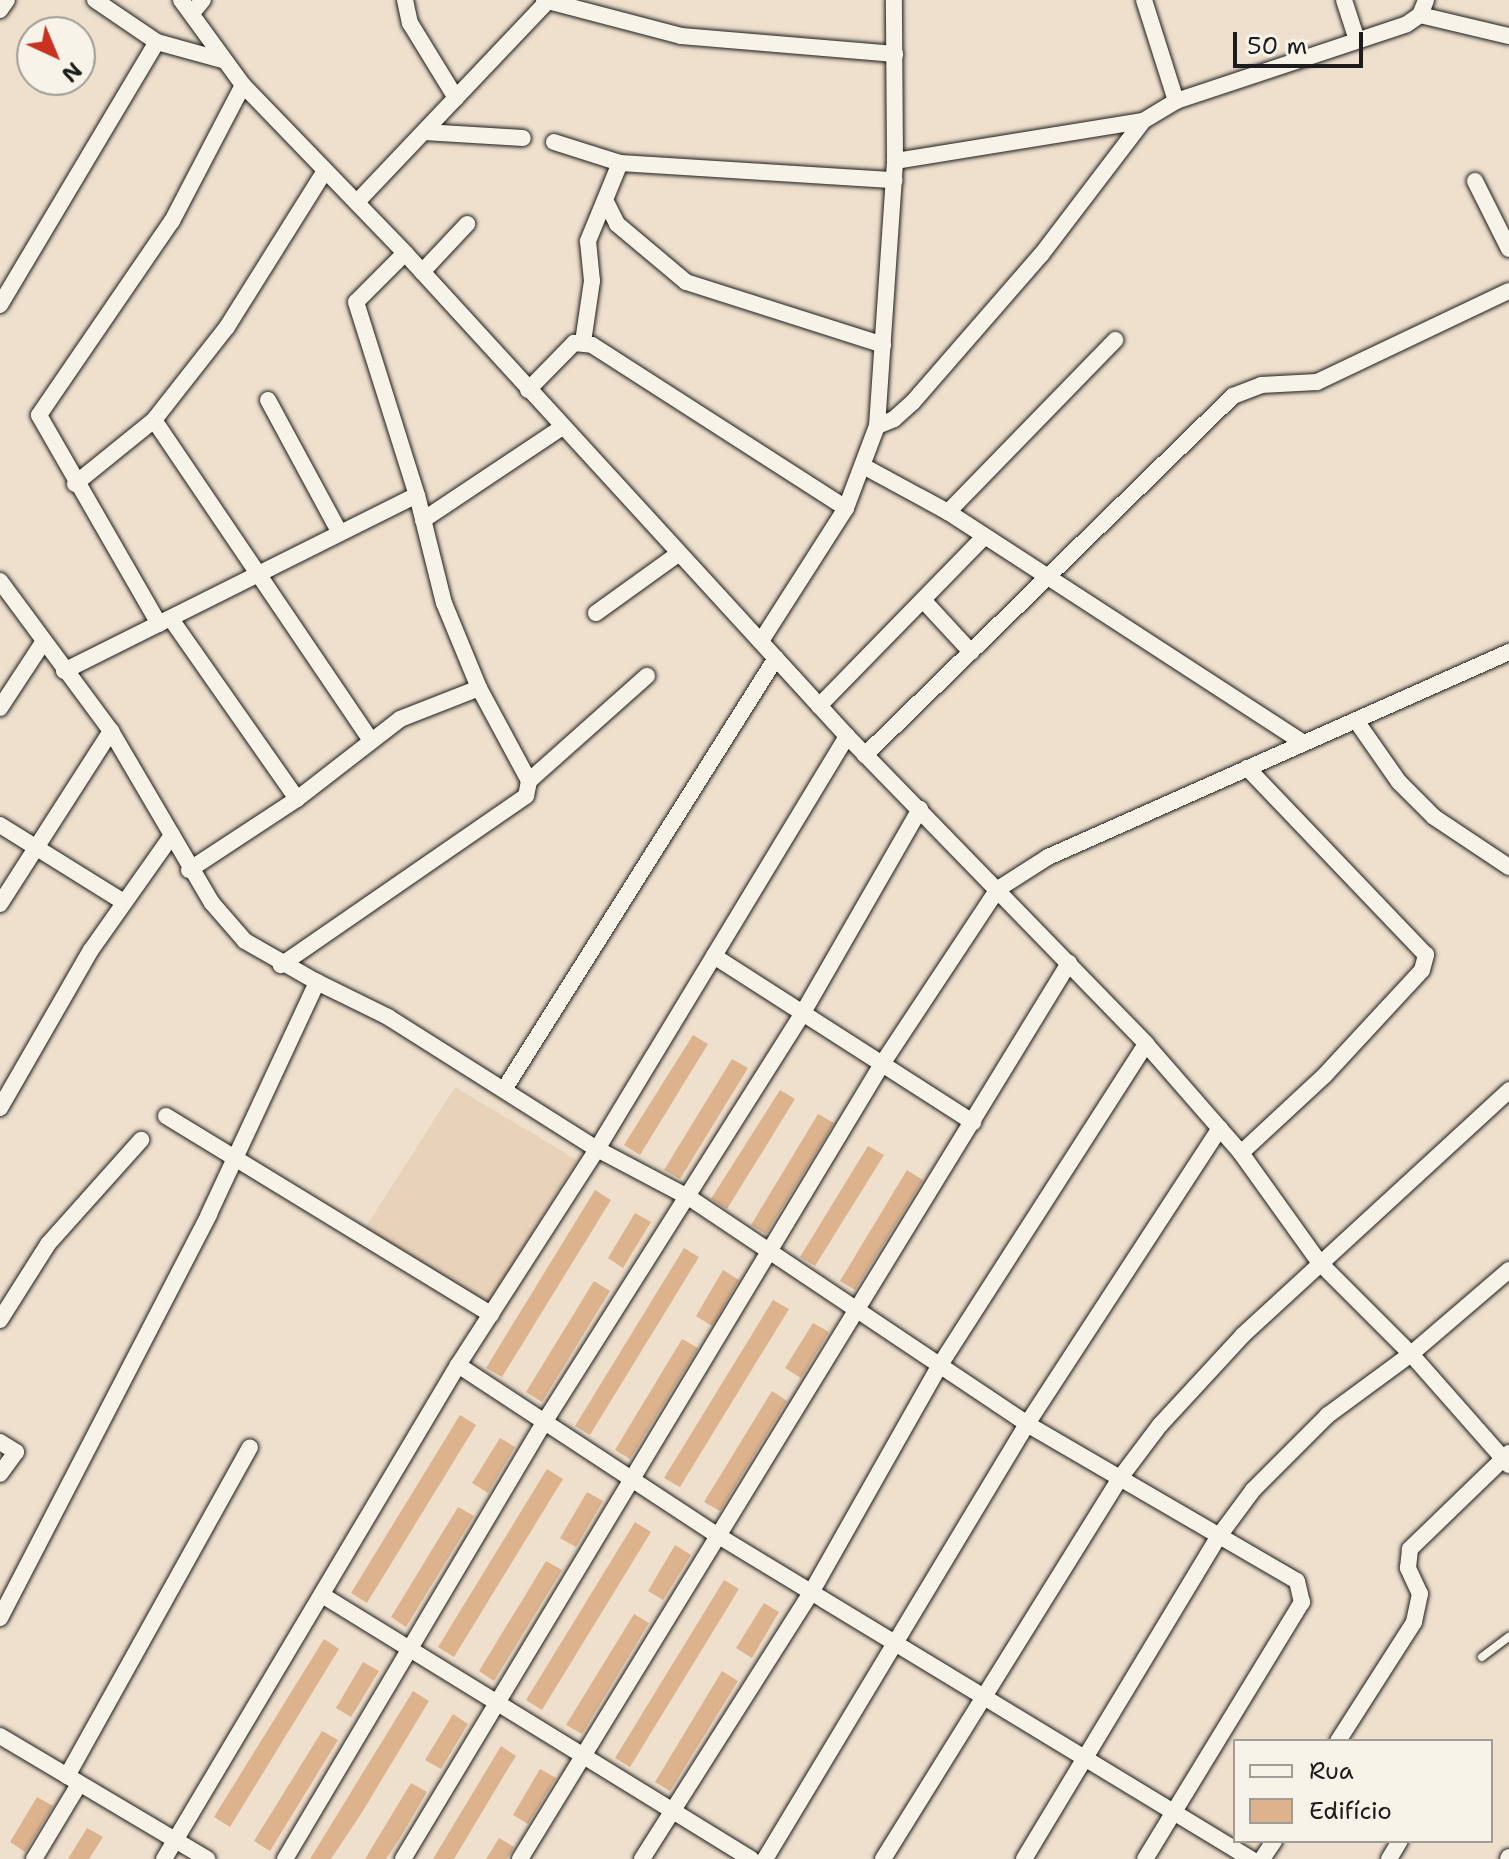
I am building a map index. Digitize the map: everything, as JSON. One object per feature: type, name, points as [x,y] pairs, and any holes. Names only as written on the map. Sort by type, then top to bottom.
[{"type":"street","points":[[0,10],[7,0]]},
{"type":"street","points":[[95,0],[157,42],[222,60]]},
{"type":"street","points":[[405,0],[410,23],[456,98]]},
{"type":"street","points":[[761,641],[846,508],[865,467],[877,426],[895,161],[894,0]]},
{"type":"street","points":[[1144,0],[1176,101]]},
{"type":"street","points":[[1344,0],[1357,40]]},
{"type":"street","points":[[357,202],[547,1],[681,36],[895,54]]},
{"type":"street","points":[[192,4],[222,60],[243,85],[405,253],[561,428],[847,736],[1146,1044],[1241,1153],[1319,1262],[1411,1354],[1507,1459],[1410,1549],[1408,1568],[1420,1594],[1414,1622],[1339,1739]]},
{"type":"street","points":[[877,426],[894,419],[913,402],[1041,255],[1143,121],[1176,101],[1357,40],[1423,8],[1509,36]]},
{"type":"street","points":[[0,305],[157,42]]},
{"type":"street","points":[[243,85],[172,221],[85,356],[39,415],[75,484],[165,622],[297,799]]},
{"type":"street","points":[[895,161],[1143,121]]},
{"type":"street","points":[[424,132],[523,138]]},
{"type":"street","points":[[554,142],[620,163],[894,180]]},
{"type":"street","points":[[583,342],[592,281],[588,241],[620,163]]},
{"type":"street","points":[[75,484],[154,420],[227,327],[325,171]]},
{"type":"street","points":[[1475,181],[1509,249]]},
{"type":"street","points":[[605,200],[617,224],[686,282],[883,345]]},
{"type":"street","points":[[422,272],[467,224]]},
{"type":"street","points":[[405,253],[356,302],[417,495],[444,603],[479,688],[529,781]]},
{"type":"street","points":[[865,755],[1233,396],[1261,385],[1317,382],[1509,291]]},
{"type":"street","points":[[948,512],[1115,340]]},
{"type":"street","points":[[528,390],[574,343],[583,342],[846,508]]},
{"type":"street","points":[[268,400],[340,533]]},
{"type":"street","points":[[154,420],[371,741]]},
{"type":"street","points":[[423,520],[561,428]]},
{"type":"street","points":[[865,467],[948,512],[1304,743]]},
{"type":"street","points":[[64,671],[417,495]]},
{"type":"street","points":[[819,706],[984,537]]},
{"type":"street","points":[[596,613],[678,554]]},
{"type":"street","points":[[1,587],[111,731],[189,870],[245,941],[281,965],[317,982],[505,1088],[597,1149],[690,1198],[772,1249],[938,1368],[1027,1424],[1297,1581],[1302,1602],[1145,1859]]},
{"type":"street","points":[[923,600],[971,652]]},
{"type":"street","points":[[0,708],[42,644]]},
{"type":"street","points":[[403,1859],[494,1703],[634,1479],[882,1064],[998,889],[1048,857],[1509,652]]},
{"type":"street","points":[[505,1088],[776,658]]},
{"type":"street","points":[[281,965],[516,806],[526,796],[529,781],[647,676]]},
{"type":"street","points":[[189,870],[297,799],[417,708],[479,688]]},
{"type":"street","points":[[1357,722],[1399,782],[1434,817],[1509,867]]},
{"type":"street","points":[[0,904],[35,845],[111,731]]},
{"type":"street","points":[[164,1859],[458,1365],[597,1149],[847,736]]},
{"type":"street","points":[[1241,1153],[1324,1076],[1422,970],[1426,955],[1247,768]]},
{"type":"street","points":[[285,1859],[545,1421],[690,1198],[801,1016],[920,809]]},
{"type":"street","points":[[0,825],[122,901]]},
{"type":"street","points":[[0,1108],[122,901],[172,835]]},
{"type":"street","points":[[714,956],[801,1016],[973,1122]]},
{"type":"street","points":[[520,1859],[1069,963]]},
{"type":"street","points":[[0,1618],[209,1214],[231,1158],[317,982]]},
{"type":"street","points":[[642,1859],[812,1591],[938,1368],[1146,1044]]},
{"type":"street","points":[[883,1859],[1120,1478],[1243,1335],[1509,1090]]},
{"type":"street","points":[[166,1116],[491,1314]]},
{"type":"street","points":[[765,1859],[1027,1424],[1220,1128]]},
{"type":"street","points":[[0,1320],[48,1244],[141,1140]]},
{"type":"street","points":[[1024,1859],[1219,1536],[1253,1490],[1328,1415],[1411,1354],[1509,1270]]},
{"type":"street","points":[[458,1365],[717,1535],[897,1640],[1084,1759],[1251,1859]]},
{"type":"street","points":[[0,1442],[16,1452],[0,1474]]},
{"type":"street","points":[[34,1859],[250,1447]]},
{"type":"street","points":[[322,1595],[751,1859]]},
{"type":"street","points":[[0,1736],[207,1859]]},
{"type":"lane","points":[[1482,1657],[1509,1637]]},
{"type":"shaded area","points":[[455,1087],[577,1160],[485,1308],[362,1233]]},
{"type":"building","points":[[693,1035],[708,1044],[640,1155],[624,1145]]},
{"type":"building","points":[[732,1059],[748,1068],[680,1179],[664,1170]]},
{"type":"building","points":[[780,1090],[795,1099],[727,1209],[711,1199]]},
{"type":"building","points":[[818,1114],[834,1123],[766,1234],[751,1225]]},
{"type":"building","points":[[868,1146],[884,1155],[815,1266],[800,1257]]},
{"type":"building","points":[[907,1170],[923,1180],[855,1290],[840,1281]]},
{"type":"building","points":[[595,1190],[611,1200],[502,1377],[486,1368]]},
{"type":"building","points":[[635,1213],[651,1222],[623,1268],[608,1258]]},
{"type":"building","points":[[684,1248],[699,1257],[590,1435],[575,1426]]},
{"type":"building","points":[[723,1270],[739,1280],[712,1326],[696,1316]]},
{"type":"building","points":[[594,1281],[610,1291],[542,1402],[526,1392]]},
{"type":"building","points":[[773,1300],[789,1309],[680,1487],[664,1478]]},
{"type":"building","points":[[813,1323],[829,1332],[801,1378],[785,1368]]},
{"type":"building","points":[[682,1339],[698,1348],[630,1459],[615,1450]]},
{"type":"building","points":[[772,1391],[787,1401],[720,1511],[704,1502]]},
{"type":"building","points":[[460,1415],[476,1425],[367,1603],[351,1593]]},
{"type":"building","points":[[500,1438],[515,1447],[488,1493],[472,1483]]},
{"type":"building","points":[[547,1469],[563,1479],[454,1657],[438,1647]]},
{"type":"building","points":[[587,1492],[603,1501],[576,1547],[560,1538]]},
{"type":"building","points":[[458,1507],[474,1516],[406,1627],[391,1617]]},
{"type":"building","points":[[635,1522],[651,1532],[542,1710],[526,1700]]},
{"type":"building","points":[[675,1545],[691,1555],[663,1600],[648,1591]]},
{"type":"building","points":[[546,1561],[562,1570],[494,1681],[479,1671]]},
{"type":"building","points":[[724,1580],[739,1589],[630,1767],[615,1758]]},
{"type":"building","points":[[764,1603],[779,1612],[752,1658],[736,1648]]},
{"type":"building","points":[[634,1614],[649,1623],[582,1734],[566,1725]]},
{"type":"building","points":[[324,1639],[339,1649],[230,1827],[214,1817]]},
{"type":"building","points":[[363,1662],[379,1671],[351,1717],[336,1708]]},
{"type":"building","points":[[722,1671],[738,1681],[670,1791],[655,1782]]},
{"type":"building","points":[[413,1691],[429,1701],[361,1814],[331,1859],[310,1859]]},
{"type":"building","points":[[453,1714],[468,1724],[441,1769],[425,1760]]},
{"type":"building","points":[[322,1731],[338,1740],[270,1851],[254,1841]]},
{"type":"building","points":[[501,1746],[516,1756],[454,1859],[433,1859]]},
{"type":"building","points":[[540,1769],[556,1778],[528,1824],[513,1815]]},
{"type":"building","points":[[411,1783],[427,1792],[400,1838],[386,1859],[365,1859]]},
{"type":"building","points":[[37,1797],[53,1806],[25,1852],[10,1842]]},
{"type":"building","points":[[87,1828],[103,1837],[89,1859],[68,1859]]},
{"type":"building","points":[[499,1838],[514,1847],[507,1859],[486,1859]]}]
